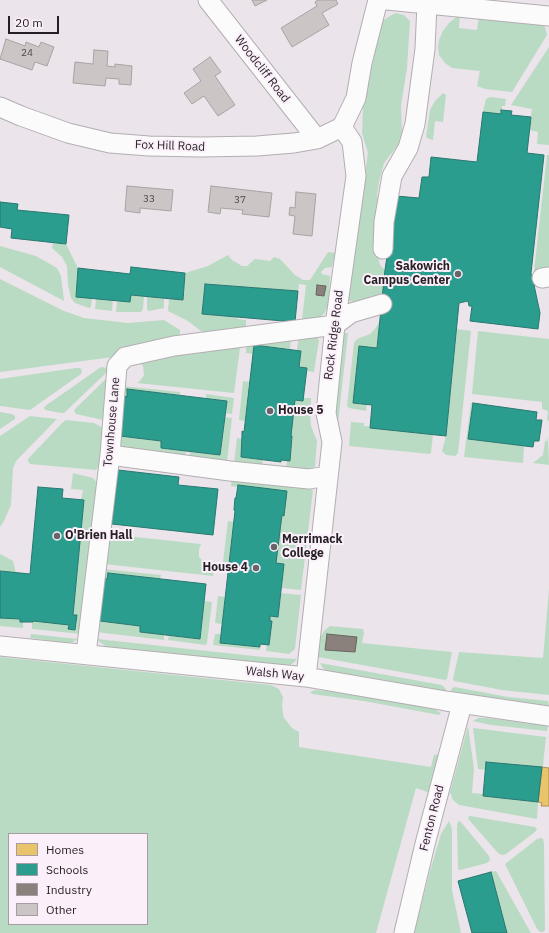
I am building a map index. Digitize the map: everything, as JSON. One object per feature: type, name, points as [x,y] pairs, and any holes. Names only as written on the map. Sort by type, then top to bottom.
[{"type":"street","name":"Woodcliff Road","points":[[208,0],[317,139]]},
{"type":"street","points":[[342,127],[356,98],[362,63],[378,0]]},
{"type":"street","points":[[387,0],[549,16]]},
{"type":"street","points":[[383,249],[384,222],[392,176],[408,148],[415,124],[425,49],[427,4]]},
{"type":"street","name":"Fox Hill Road","points":[[0,107],[68,133],[110,143],[149,146],[257,146],[294,143],[317,139],[342,127]]},
{"type":"street","name":"Rock Ridge Road","points":[[306,677],[332,442],[326,413],[341,274],[356,176],[352,142],[342,127]]},
{"type":"street","points":[[335,325],[351,313],[382,304]]},
{"type":"street","name":"Townhouse Lane","points":[[86,654],[110,455],[117,366],[125,357],[174,346],[335,325]]},
{"type":"street","points":[[110,455],[230,471],[308,479],[328,476]]},
{"type":"street","name":"Walsh Way","points":[[0,646],[306,677],[462,704],[549,716]]},
{"type":"street","name":"Fenton Road","points":[[404,933],[425,844],[462,704]]},
{"type":"green space","points":[[395,13],[404,15],[410,21],[407,68],[401,105],[401,141],[384,163],[377,195],[379,205],[375,246],[380,265],[385,270],[383,296],[353,302],[347,300],[347,295],[368,153],[362,133],[363,105],[382,21]]},
{"type":"green space","points":[[460,14],[459,28],[477,30],[479,16],[544,24],[547,35],[512,92],[485,89],[477,86],[480,71],[452,68],[445,63],[439,55],[439,40],[443,31],[449,23]]},
{"type":"green space","points":[[549,47],[549,145],[537,144],[538,132],[529,130],[532,109],[511,105]]},
{"type":"green space","points":[[443,93],[446,95],[443,122],[435,121],[433,140],[429,139],[426,137],[430,110],[435,101]]},
{"type":"green space","points":[[490,97],[506,99],[505,106],[502,106],[501,114],[483,112],[486,99]]},
{"type":"green space","points":[[547,155],[549,155],[549,268],[534,271]]},
{"type":"green space","points":[[53,243],[66,244],[78,268],[76,296],[92,298],[91,307],[89,308],[75,303],[71,298],[68,285],[67,266],[62,257],[52,248]]},
{"type":"green space","points":[[0,246],[36,256],[57,268],[61,276],[64,301],[0,267]]},
{"type":"green space","points":[[328,252],[335,253],[332,267],[325,268],[321,272],[322,274],[330,276],[328,306],[324,314],[316,319],[302,320],[306,285],[299,284],[298,291],[205,284],[202,314],[237,317],[237,319],[246,320],[246,329],[206,335],[188,321],[168,311],[169,299],[183,300],[185,273],[208,266],[228,255],[232,260],[242,266],[247,266],[255,259],[270,261],[274,257],[280,259],[295,275],[303,280],[310,280]]},
{"type":"green space","points":[[0,279],[64,311],[84,318],[128,323],[164,320],[180,330],[180,339],[113,357],[0,372]]},
{"type":"green space","points":[[131,295],[144,296],[143,309],[141,312],[116,312],[117,301],[130,302]]},
{"type":"green space","points":[[147,296],[164,298],[164,308],[149,311],[147,310]]},
{"type":"green space","points":[[96,299],[113,300],[112,311],[95,309]]},
{"type":"green space","points":[[380,321],[377,348],[354,403],[367,404],[366,411],[349,408],[347,406],[354,343],[357,339],[370,334]]},
{"type":"green space","points":[[457,329],[471,331],[458,453],[455,456],[446,455],[442,451],[446,436]]},
{"type":"green space","points":[[478,331],[549,339],[549,421],[547,420],[548,411],[542,409],[542,402],[472,394]]},
{"type":"green space","points":[[344,333],[348,333],[338,423],[335,415]]},
{"type":"green space","points":[[291,336],[290,349],[254,345],[253,354],[246,353],[246,343]]},
{"type":"green space","points":[[299,336],[315,336],[319,340],[314,372],[307,371],[307,368],[299,367],[301,351],[297,350]]},
{"type":"green space","points":[[238,346],[240,348],[234,393],[137,383],[144,375],[143,366],[138,361]]},
{"type":"green space","points":[[101,367],[109,368],[107,372],[64,413],[45,410],[44,407]]},
{"type":"green space","points":[[80,368],[82,370],[81,374],[30,410],[0,406],[0,379]]},
{"type":"green space","points":[[112,373],[103,420],[76,414],[74,411],[76,408]]},
{"type":"green space","points":[[243,381],[249,382],[245,421],[239,420]]},
{"type":"green space","points":[[122,386],[180,392],[180,395],[127,389],[127,397],[124,397]]},
{"type":"green space","points":[[206,394],[234,398],[232,414],[225,413],[227,401],[206,398]]},
{"type":"green space","points":[[304,398],[311,398],[311,426],[317,441],[315,467],[310,470],[286,468],[287,461],[290,461],[295,400],[303,401]]},
{"type":"green space","points":[[471,403],[473,403],[468,439],[524,446],[523,463],[464,457]]},
{"type":"green space","points":[[0,412],[12,414],[15,416],[15,419],[0,429]]},
{"type":"green space","points":[[30,416],[57,419],[16,461],[13,468],[11,505],[0,527],[0,436]]},
{"type":"green space","points":[[225,417],[232,418],[227,462],[189,458],[190,452],[220,455]]},
{"type":"green space","points":[[66,420],[94,423],[103,428],[99,466],[96,470],[30,464],[28,461],[28,459]]},
{"type":"green space","points":[[351,422],[364,423],[364,426],[433,435],[431,452],[430,454],[349,446]]},
{"type":"green space","points":[[120,436],[161,441],[161,448],[186,451],[185,458],[124,450],[119,445]]},
{"type":"green space","points":[[548,436],[549,465],[533,463],[543,455],[545,441],[547,441]]},
{"type":"green space","points":[[237,438],[242,439],[241,443],[243,443],[241,457],[263,460],[262,466],[234,463]]},
{"type":"green space","points":[[73,473],[93,478],[97,483],[81,634],[32,629],[33,621],[69,625],[68,629],[76,630],[77,616],[73,615],[84,500],[81,500],[83,490],[71,489]]},
{"type":"green space","points":[[232,477],[306,485],[313,490],[301,590],[281,588],[284,564],[276,563],[282,515],[284,516],[238,487],[231,486]]},
{"type":"green space","points":[[228,521],[234,522],[228,571],[222,570]]},
{"type":"green space","points":[[107,534],[201,544],[199,549],[199,557],[209,564],[215,564],[213,576],[104,564]]},
{"type":"green space","points":[[0,554],[13,561],[16,573],[0,571]]},
{"type":"green space","points":[[103,569],[161,575],[160,579],[108,573],[107,579],[104,579],[100,621],[140,626],[140,632],[164,635],[164,640],[96,632]]},
{"type":"green space","points":[[549,589],[549,695],[502,690],[454,681],[453,679],[459,652],[543,658]]},
{"type":"green space","points":[[281,593],[301,595],[295,649],[289,654],[266,651],[267,645],[269,645],[272,622],[270,621],[270,616],[278,617]]},
{"type":"green space","points":[[218,596],[225,597],[222,624],[215,623]]},
{"type":"green space","points":[[204,601],[212,602],[206,645],[168,640],[169,636],[200,639]]},
{"type":"green space","points":[[0,618],[20,619],[20,622],[23,622],[23,628],[0,626]]},
{"type":"green space","points":[[330,626],[363,629],[364,633],[362,643],[452,652],[447,679],[445,680],[318,657],[320,638],[324,631]]},
{"type":"green space","points":[[31,634],[78,639],[69,643],[30,638]]},
{"type":"green space","points":[[215,634],[220,634],[220,643],[260,647],[260,650],[213,645]]},
{"type":"green space","points":[[97,639],[263,657],[297,659],[286,667],[275,666],[107,647]]},
{"type":"green space","points":[[0,657],[271,685],[279,689],[283,697],[282,707],[284,718],[292,728],[299,732],[299,747],[431,767],[434,755],[439,754],[430,793],[416,788],[376,933],[0,933]]},
{"type":"green space","points":[[320,663],[442,685],[446,691],[356,675],[333,673],[326,671]]},
{"type":"green space","points":[[455,687],[508,697],[548,701],[549,706],[451,692],[452,688]]},
{"type":"green space","points":[[315,690],[356,694],[432,708],[441,713],[439,715],[364,701],[312,694],[310,692]]},
{"type":"green space","points":[[478,718],[548,725],[547,731],[491,725],[473,721]]},
{"type":"green space","points":[[468,726],[474,769],[472,793],[483,794],[483,796],[538,802],[537,819],[459,805],[453,800],[450,792]]},
{"type":"green space","points":[[473,728],[546,737],[542,767],[486,770],[478,769]]},
{"type":"green space","points":[[470,816],[535,827],[537,829],[506,854],[502,855],[498,853],[469,820],[468,817]]},
{"type":"green space","points":[[449,821],[452,829],[452,890],[461,933],[414,933],[441,834]]},
{"type":"green space","points":[[459,821],[489,856],[490,860],[487,863],[460,870],[458,869],[457,824]]},
{"type":"green space","points":[[537,839],[543,839],[544,843],[545,930],[543,932],[540,932],[537,929],[505,864]]},
{"type":"green space","points":[[496,871],[531,933],[507,933],[491,872]]},
{"type":"building: Homes","points":[[542,767],[549,768],[549,806],[541,806],[542,803],[538,802]]},
{"type":"building: Schools","name":"Sakowich Campus Center","points":[[501,110],[512,111],[511,115],[531,117],[527,153],[544,155],[531,273],[531,275],[541,273],[543,283],[534,285],[540,313],[538,329],[470,321],[472,306],[469,306],[468,301],[459,303],[446,436],[370,428],[372,405],[353,403],[359,346],[377,348],[385,270],[396,196],[419,198],[422,177],[429,177],[431,157],[477,162],[483,112],[501,114]]},
{"type":"building: Schools","points":[[0,202],[18,204],[17,210],[69,215],[66,244],[11,238],[12,229],[0,227]]},
{"type":"building: Schools","points":[[131,267],[185,273],[183,300],[131,295],[130,302],[76,297],[78,268],[130,274]]},
{"type":"building: Schools","points":[[205,284],[298,291],[295,322],[202,314]]},
{"type":"building: Schools","name":"House 5","points":[[254,345],[301,351],[299,367],[307,368],[303,401],[295,400],[290,461],[281,460],[281,462],[241,457],[242,431],[244,432]]},
{"type":"building: Schools","points":[[127,389],[227,401],[220,455],[161,448],[161,441],[120,436],[124,396],[127,397]]},
{"type":"building: Schools","points":[[473,403],[537,412],[536,420],[542,420],[539,441],[534,441],[533,447],[468,439]]},
{"type":"building: Schools","points":[[118,470],[179,477],[178,485],[218,489],[213,535],[112,524]]},
{"type":"building: Schools","name":"House 4","points":[[238,485],[287,491],[284,516],[282,515],[276,563],[284,564],[278,617],[270,616],[270,621],[272,621],[269,645],[260,644],[260,647],[220,643],[235,511],[235,498]]},
{"type":"building: Schools","name":"O'Brien Hall","points":[[38,487],[63,489],[62,498],[84,500],[73,615],[77,615],[75,630],[68,629],[69,625],[33,621],[20,622],[20,619],[0,618],[0,571],[30,574]]},
{"type":"building: Schools","points":[[108,573],[206,584],[200,639],[140,632],[140,626],[100,621],[104,579],[107,579]]},
{"type":"building: Schools","points":[[486,762],[542,767],[538,802],[483,796]]},
{"type":"building: Schools","points":[[491,872],[507,933],[472,933],[458,881]]},
{"type":"building: Industry","points":[[317,285],[326,286],[324,296],[316,295]]},
{"type":"building: Industry","points":[[327,634],[357,637],[355,652],[325,650]]},
{"type":"building: Other","points":[[252,0],[267,0],[255,6]]},
{"type":"building: Other","points":[[318,0],[336,0],[338,4],[322,13],[329,25],[292,47],[281,28],[317,6],[315,2]]},
{"type":"building: Other","points":[[6,39],[25,46],[26,42],[39,47],[41,42],[54,47],[47,66],[35,62],[32,70],[0,59]]},
{"type":"building: Other","points":[[94,50],[108,51],[107,66],[115,67],[115,64],[132,66],[131,85],[119,84],[119,79],[106,78],[105,86],[73,83],[75,62],[93,64]]},
{"type":"building: Other","points":[[210,57],[221,72],[215,76],[235,105],[218,116],[204,96],[192,104],[184,93],[201,81],[193,69]]},
{"type":"building: Other","points":[[127,186],[173,190],[171,211],[140,208],[140,213],[125,211]]},
{"type":"building: Other","points":[[211,186],[272,193],[269,217],[242,214],[243,210],[221,208],[220,214],[208,212]]},
{"type":"building: Other","points":[[296,192],[316,194],[312,236],[293,234],[295,216],[289,215],[290,207],[295,208]]},
{"type":"place","name":"Sakowich Campus Center","points":[[458,274]]},
{"type":"place","name":"House 5","points":[[270,411]]},
{"type":"place","name":"O'Brien Hall","points":[[57,536]]},
{"type":"place","name":"Merrimack College","points":[[274,547]]},
{"type":"place","name":"House 4","points":[[256,568]]}]
